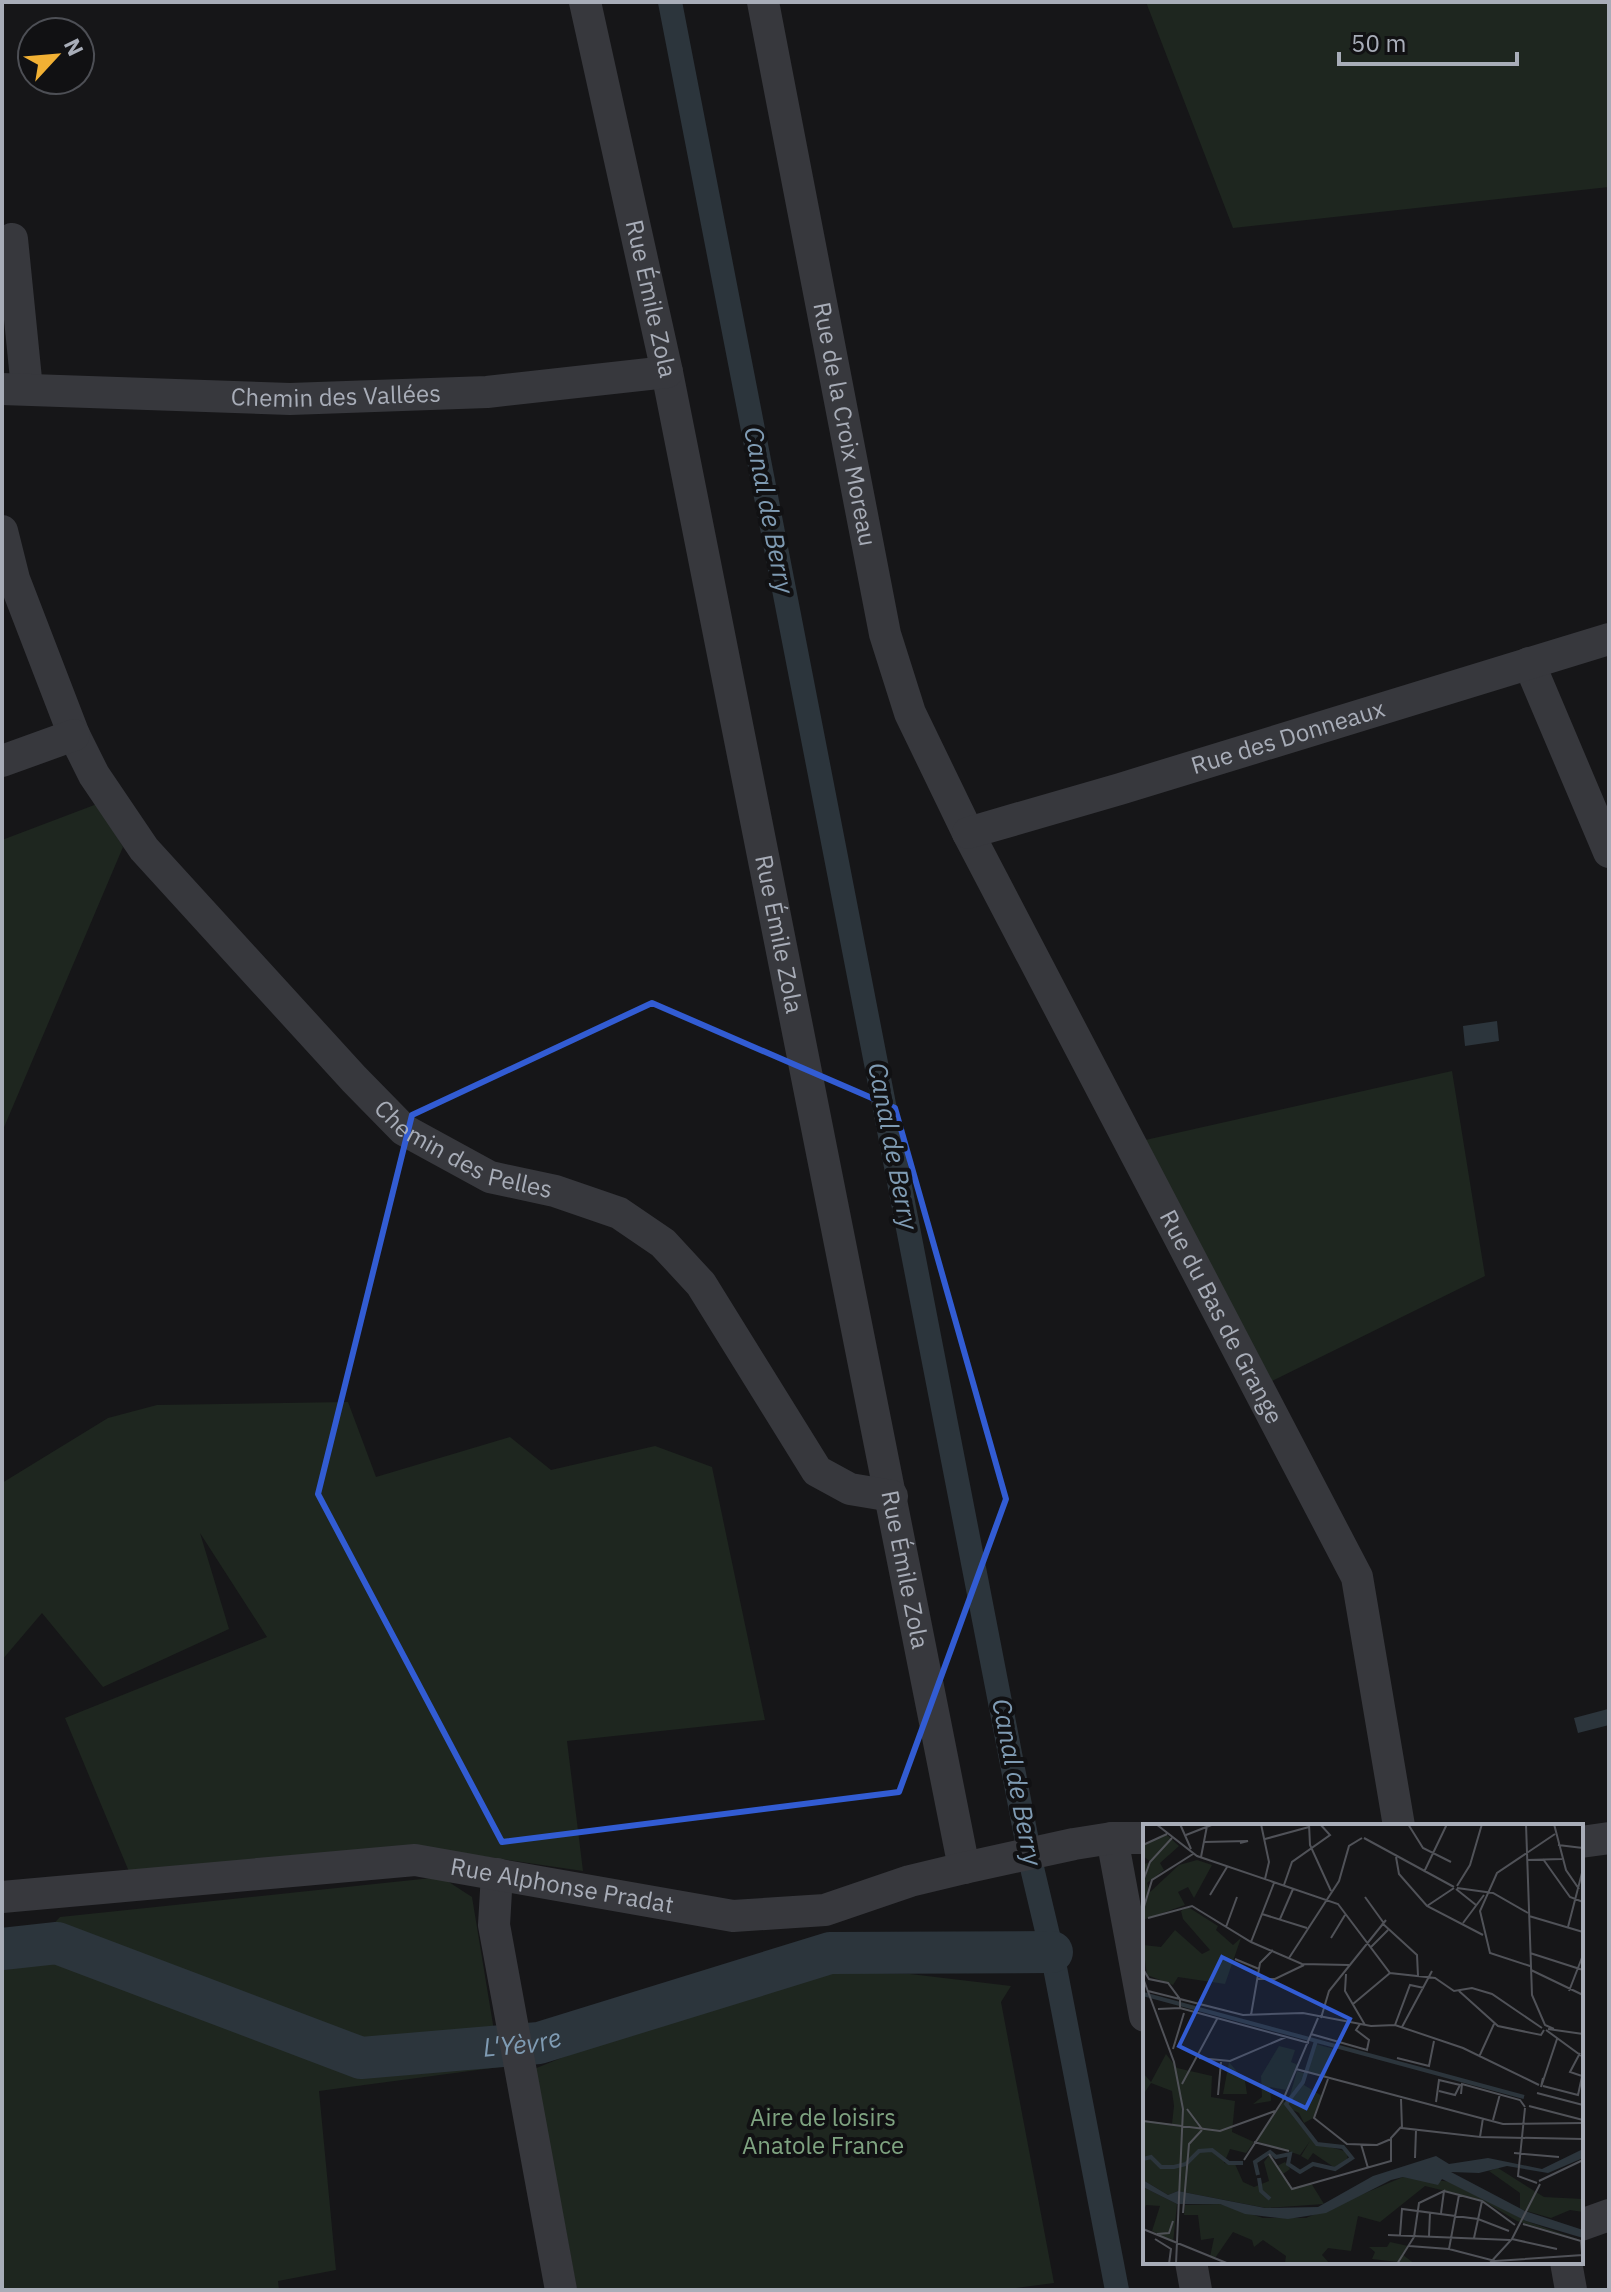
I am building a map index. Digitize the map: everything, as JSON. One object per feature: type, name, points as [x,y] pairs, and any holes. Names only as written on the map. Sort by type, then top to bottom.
[{"type":"street","name":"Rue Émile Zola","points":[[585,2],[667,372],[964,1868]]},
{"type":"street","name":"Rue de la Croix Moreau","points":[[763,2],[885,634],[910,713],[968,833]]},
{"type":"street","points":[[12,239],[15,389]]},
{"type":"street","name":"Chemin des Vallées","points":[[15,389],[290,399],[487,392],[667,372]]},
{"type":"street","name":"Chemin des Pelles","points":[[2,531],[14,579],[74,735],[94,775],[144,849],[354,1079],[404,1130],[490,1177],[555,1191],[619,1213],[663,1243],[701,1284],[817,1471],[850,1489],[892,1496]]},
{"type":"street","name":"Rue des Donneaux","points":[[968,833],[1609,639]]},
{"type":"street","points":[[1529,663],[1609,852]]},
{"type":"street","points":[[2,761],[74,735]]},
{"type":"street","name":"Rue du Bas de Grange","points":[[968,833],[1357,1577],[1399,1824]]},
{"type":"street","points":[[1112,1838],[1143,2005]]},
{"type":"street","name":"Rue Alphonse Pradat","points":[[2,1897],[415,1860],[733,1916],[825,1910],[910,1881],[998,1860],[1112,1838],[1143,1838]]},
{"type":"street","points":[[1583,1842],[1609,1838]]},
{"type":"street","points":[[497,1874],[494,1925],[561,2290]]},
{"type":"street","points":[[1583,2224],[1609,2215]]},
{"type":"street","points":[[1191,2264],[1196,2290]]},
{"type":"street","points":[[1566,2264],[1571,2290]]},
{"type":"highlighted area","points":[[652,1003],[895,1108],[1006,1499],[899,1792],[502,1842],[318,1494],[412,1115]]},
{"type":"green space","points":[[1146,2],[1609,2],[1609,187],[1233,228]]},
{"type":"green space","points":[[97,804],[123,847],[2,1132],[2,840]]},
{"type":"green space","points":[[1452,1071],[1485,1276],[1268,1383],[1141,1141]]},
{"type":"green space","points":[[348,1402],[376,1477],[510,1437],[551,1470],[655,1446],[712,1467],[765,1720],[567,1741],[583,1871],[420,1847],[130,1874],[65,1718],[267,1637],[200,1533],[229,1629],[103,1687],[42,1613],[2,1660],[2,1483],[108,1418],[157,1405]]},
{"type":"green space","points":[[441,1877],[472,1897],[500,2067],[319,2091],[336,2270],[278,2281],[279,2290],[2,2290],[2,1970],[11,1969],[60,1917]]},
{"type":"green space","name":"Aire de loisirs Anatole France","points":[[776,1971],[910,1974],[1011,1986],[1001,2002],[1054,2283],[1000,2290],[577,2290],[554,2167],[529,2071]]},
{"type":"shaded area","points":[[1497,1021],[1499,1041],[1465,1046],[1463,1026]]},
{"type":"shaded area","points":[[1608,1709],[1609,1725],[1578,1733],[1574,1718]]},
{"type":"waterway","name":"Canal de Berry","points":[[670,2],[1117,2290]]},
{"type":"waterway","name":"L'Yèvre","points":[[2,1949],[57,1943],[361,2058],[539,2043],[830,1953],[1052,1952]]}]
